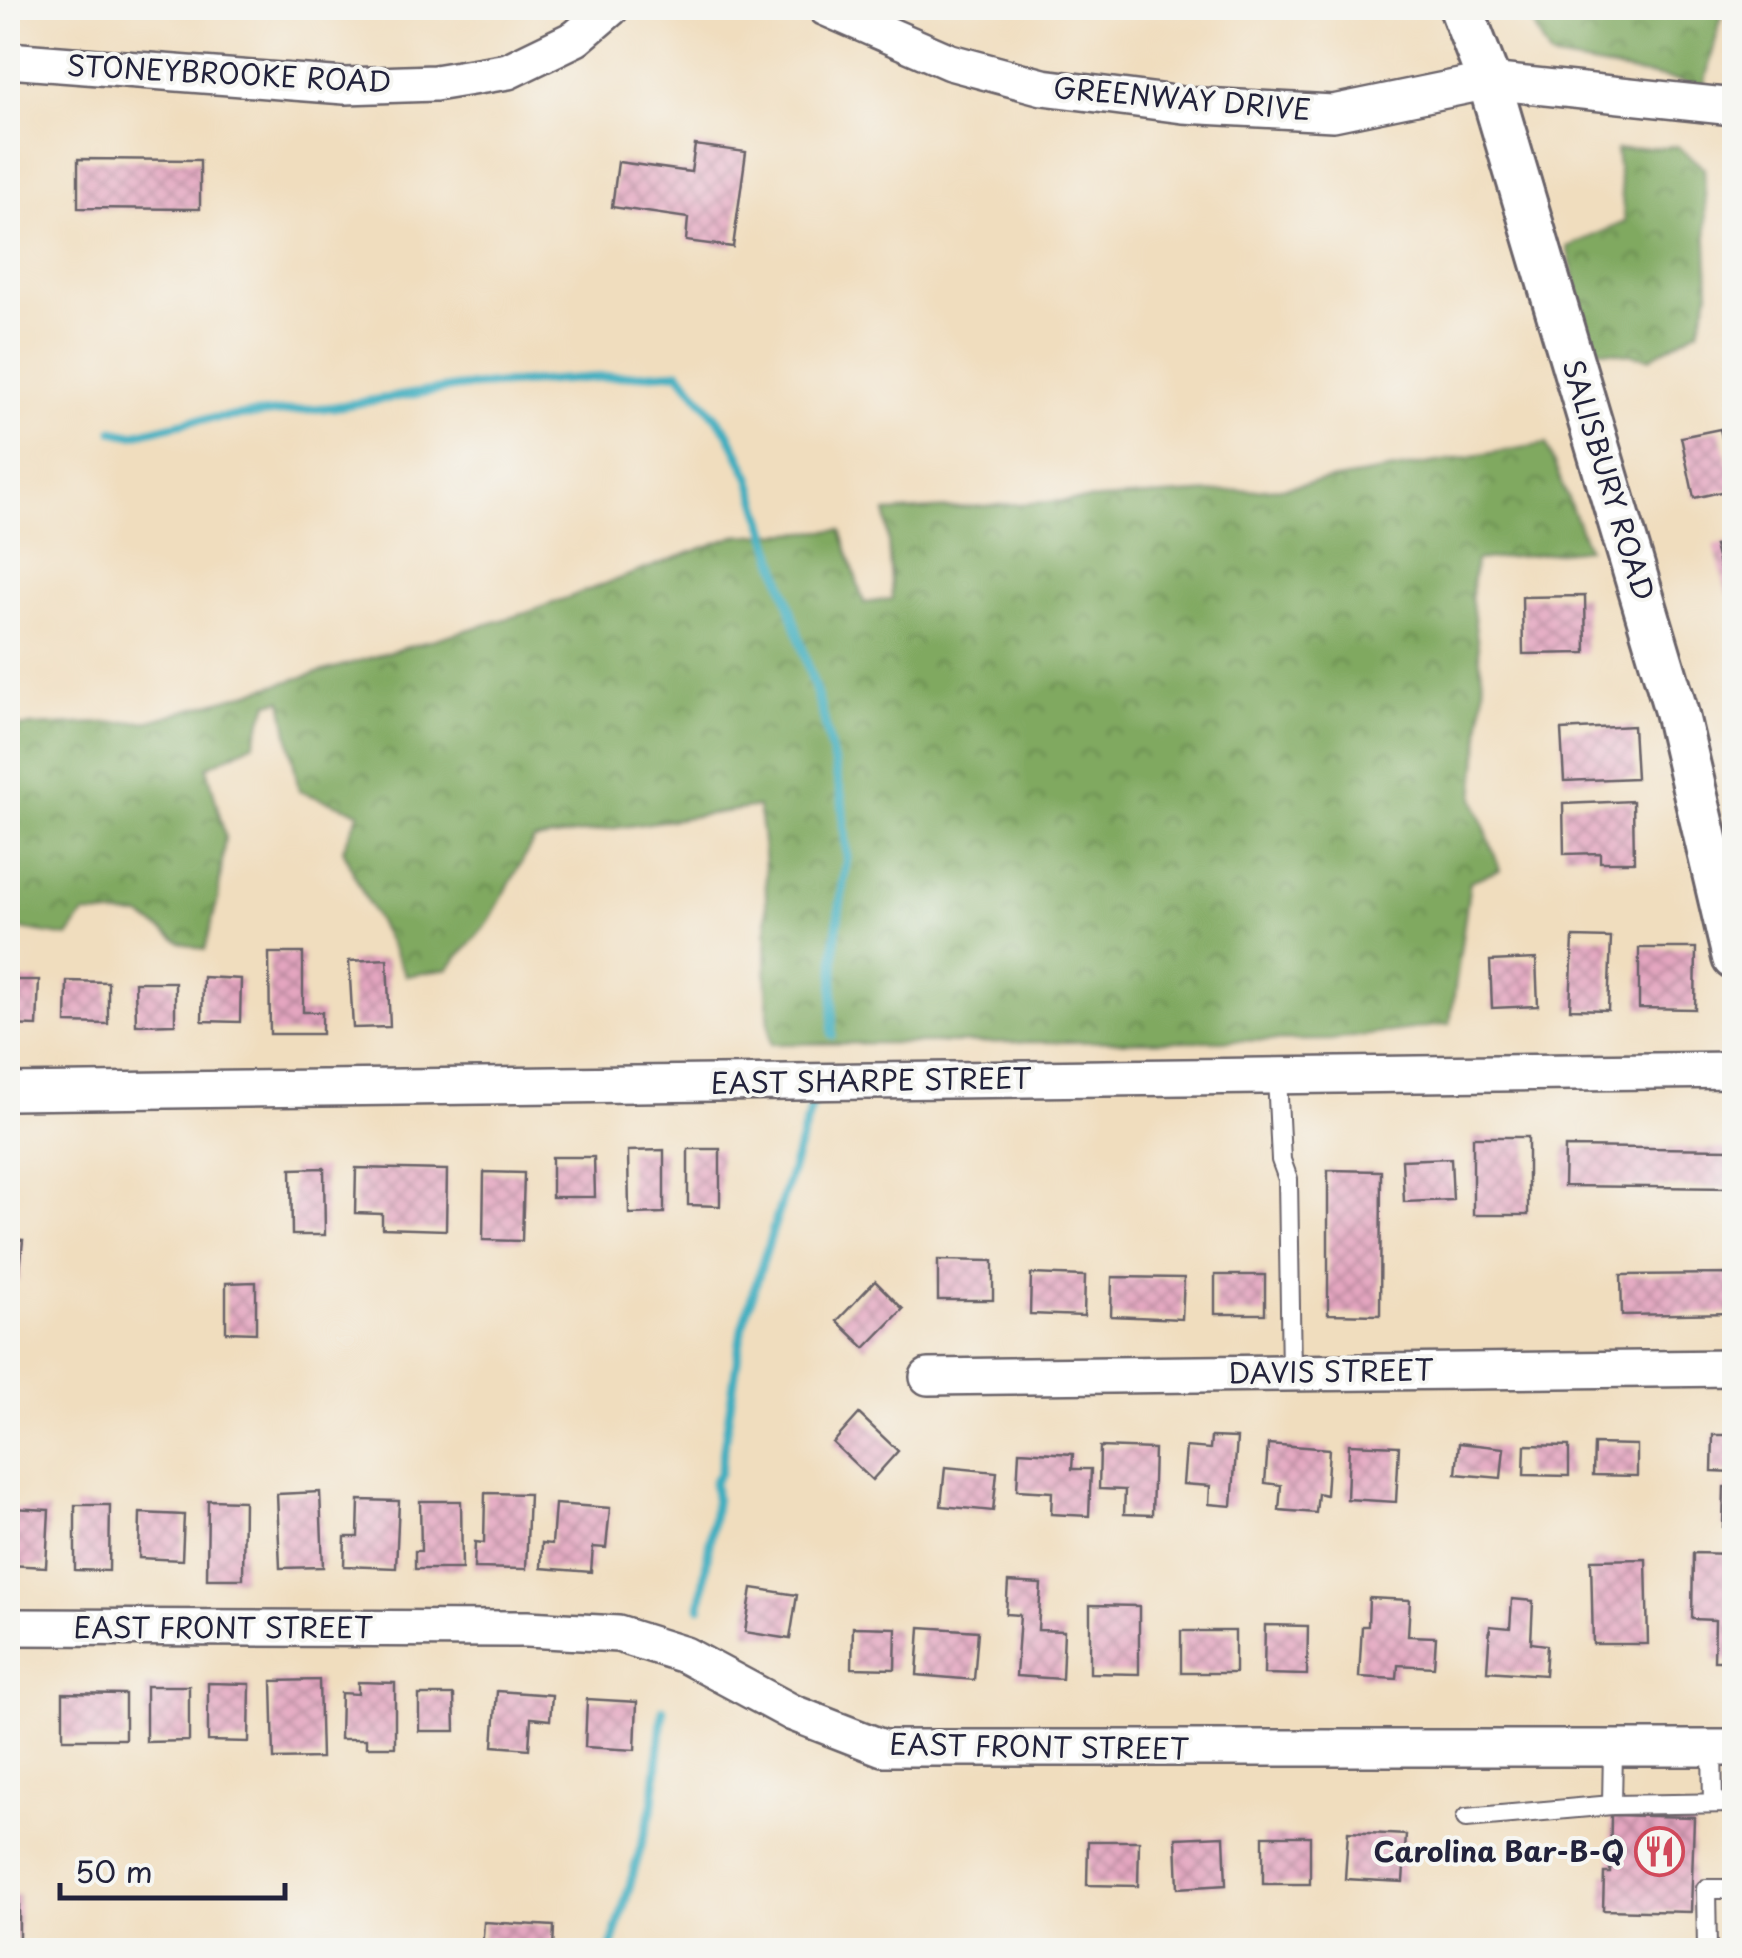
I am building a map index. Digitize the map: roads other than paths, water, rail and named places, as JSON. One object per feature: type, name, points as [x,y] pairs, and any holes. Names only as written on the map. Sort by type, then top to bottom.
[{"type":"street","name":"STONEYBROOKE ROAD","points":[[8,60],[345,86],[435,83],[508,70],[576,38],[611,8]]},
{"type":"street","name":"GREENWAY DRIVE","points":[[826,8],[950,62],[1043,87],[1183,105],[1334,113],[1489,81],[1734,107]]},
{"type":"street","name":"SALISBURY ROAD","points":[[1461,8],[1489,81],[1676,711],[1734,958]]},
{"type":"street","name":"EAST SHARPE STREET","points":[[8,1092],[1734,1070]]},
{"type":"street","name":"DAVIS STREET","points":[[928,1377],[1734,1368]]},
{"type":"street","name":"EAST FRONT STREET","points":[[8,1627],[527,1629],[618,1634],[685,1655],[793,1713],[882,1748],[1723,1748]]},
{"type":"lane","points":[[1276,1076],[1281,1160],[1288,1179],[1291,1373]]},
{"type":"lane","points":[[1612,1805],[1613,1748]]},
{"type":"lane","points":[[1713,1804],[1723,1748]]},
{"type":"lane","points":[[1466,1818],[1612,1805],[1734,1804]]},
{"type":"lane","points":[[1708,1950],[1706,1889],[1734,1888]]},
{"type":"waterway","points":[[113,431],[132,435],[194,420],[333,407],[457,387],[679,372],[728,432],[750,477],[823,715],[842,799],[847,857],[835,941],[832,1035]]},
{"type":"waterway","points":[[700,1607],[716,1498],[714,1482],[720,1473],[742,1328],[812,1105]]},
{"type":"waterway","points":[[611,1950],[653,1805],[663,1709]]},
{"type":"place","name":"Carolina Bar-B-Q","points":[[1659,1852]]}]
